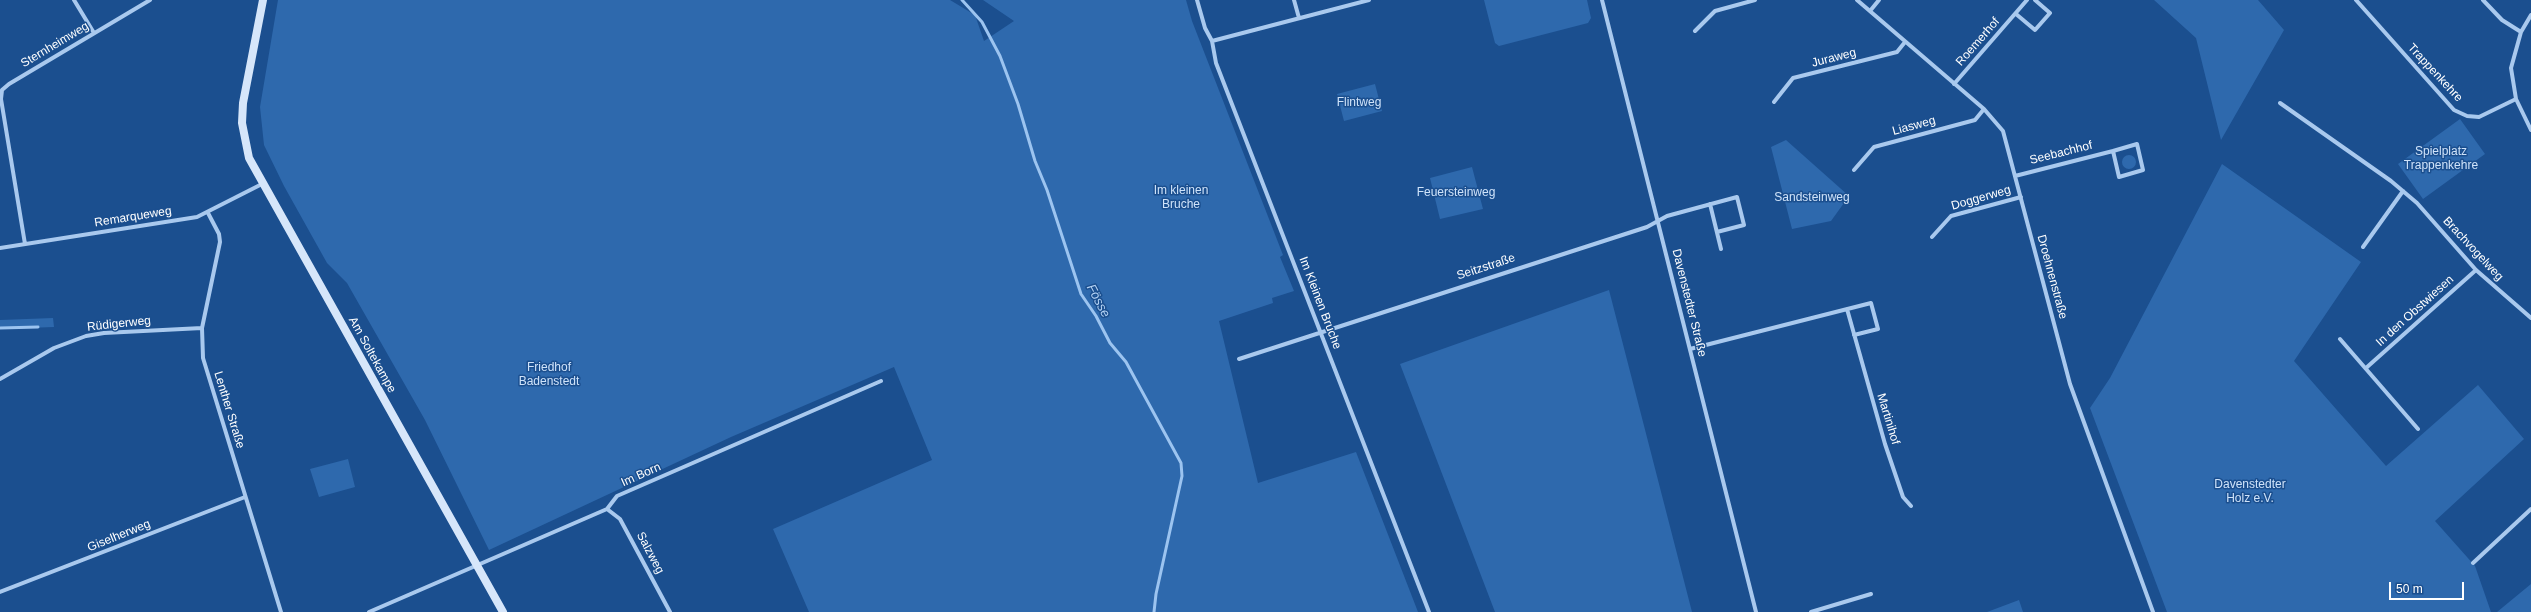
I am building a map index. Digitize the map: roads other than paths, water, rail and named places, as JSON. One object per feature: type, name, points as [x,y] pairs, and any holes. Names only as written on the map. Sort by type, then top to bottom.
[{"type":"street","points":[[74,0],[94,34]]},
{"type":"street","name":"Sternheimweg","points":[[24,244],[1,99],[1,89],[150,0]]},
{"type":"street","name":"Am Soltekampe","points":[[263,0],[243,103],[242,123],[245,145],[262,184],[503,612]]},
{"type":"street","name":"Im Kleinen Bruche","points":[[1197,0],[1205,28],[1212,41],[1216,63],[1428,612]]},
{"type":"street","points":[[1294,0],[1299,18]]},
{"type":"street","points":[[1212,41],[1369,0]]},
{"type":"street","name":"Davenstedter Straße","points":[[1602,0],[1756,612]]},
{"type":"street","points":[[1695,32],[1715,11],[1755,0]]},
{"type":"street","name":"Droehnenstraße","points":[[1857,0],[1984,109],[2003,131],[2070,384],[2153,612]]},
{"type":"street","points":[[1870,11],[1879,0]]},
{"type":"street","name":"Roemerhof","points":[[1954,84],[2027,0]]},
{"type":"street","name":"Roemerhof","points":[[2016,14],[2036,30],[2050,13],[2035,0]]},
{"type":"street","name":"Trappenkehre","points":[[2356,0],[2454,110],[2467,116],[2480,117],[2516,99]]},
{"type":"street","points":[[2483,0],[2502,20],[2521,32]]},
{"type":"street","points":[[2531,15],[2521,32],[2511,68],[2516,99],[2531,130]]},
{"type":"street","name":"Juraweg","points":[[1774,102],[1793,78],[1897,52],[1905,42]]},
{"type":"street","name":"Brachvogelweg","points":[[2280,103],[2403,191],[2417,203],[2476,270],[2531,318]]},
{"type":"street","name":"Liasweg","points":[[1854,170],[1874,147],[1975,120],[1984,109]]},
{"type":"street","name":"Seebachhof","points":[[2015,176],[2137,144],[2143,170],[2120,177],[2113,151]]},
{"type":"street","name":"Remarqueweg","points":[[0,248],[197,217],[208,213],[262,184]]},
{"type":"street","points":[[2363,247],[2403,191]]},
{"type":"street","points":[[1658,220],[1667,216],[1737,197],[1744,225],[1717,232]]},
{"type":"street","name":"Doggerweg","points":[[1932,238],[1951,216],[2020,197]]},
{"type":"street","points":[[1710,204],[1721,249]]},
{"type":"street","name":"Lenther Straße","points":[[208,213],[219,234],[220,242],[202,328],[203,358],[281,612]]},
{"type":"street","name":"Seitzstraße","points":[[1239,359],[1647,227],[1658,220]]},
{"type":"street","name":"In den Obstwiesen","points":[[2366,368],[2476,270]]},
{"type":"street","points":[[1690,349],[1871,303],[1878,329],[1854,335]]},
{"type":"street","name":"Martinihof","points":[[1847,309],[1885,444],[1903,497],[1911,506]]},
{"type":"street","name":"Rüdigerweg","points":[[0,379],[54,348],[86,336],[104,333],[202,328]]},
{"type":"street","points":[[2340,339],[2418,429]]},
{"type":"street","name":"Im Born","points":[[369,612],[607,509],[617,496],[881,381]]},
{"type":"street","name":"Giselherweg","points":[[0,592],[245,497]]},
{"type":"street","name":"Salzweg","points":[[607,509],[620,518],[670,612]]},
{"type":"street","points":[[2473,563],[2531,509]]},
{"type":"street","points":[[1811,612],[1871,594]]},
{"type":"waterway","name":"Fösse","points":[[962,0],[982,22],[1000,56],[1018,104],[1035,161],[1047,190],[1081,294],[1096,316],[1110,343],[1126,362],[1181,463],[1182,476],[1156,594],[1154,612]]},
{"type":"waterway","points":[[0,328],[38,327]]},
{"type":"park label","name":"Flintweg","points":[[1359,103]]},
{"type":"park label","name":"Spielplatz Trappenkehre","points":[[2441,159]]},
{"type":"park label","name":"Feuersteinweg","points":[[1456,193]]},
{"type":"park label","name":"Im kleinen Bruche","points":[[1181,198]]},
{"type":"park label","name":"Sandsteinweg","points":[[1812,198]]},
{"type":"park label","name":"Friedhof Badenstedt","points":[[549,375]]},
{"type":"park label","name":"Davenstedter Holz e.V.","points":[[2250,492]]}]
